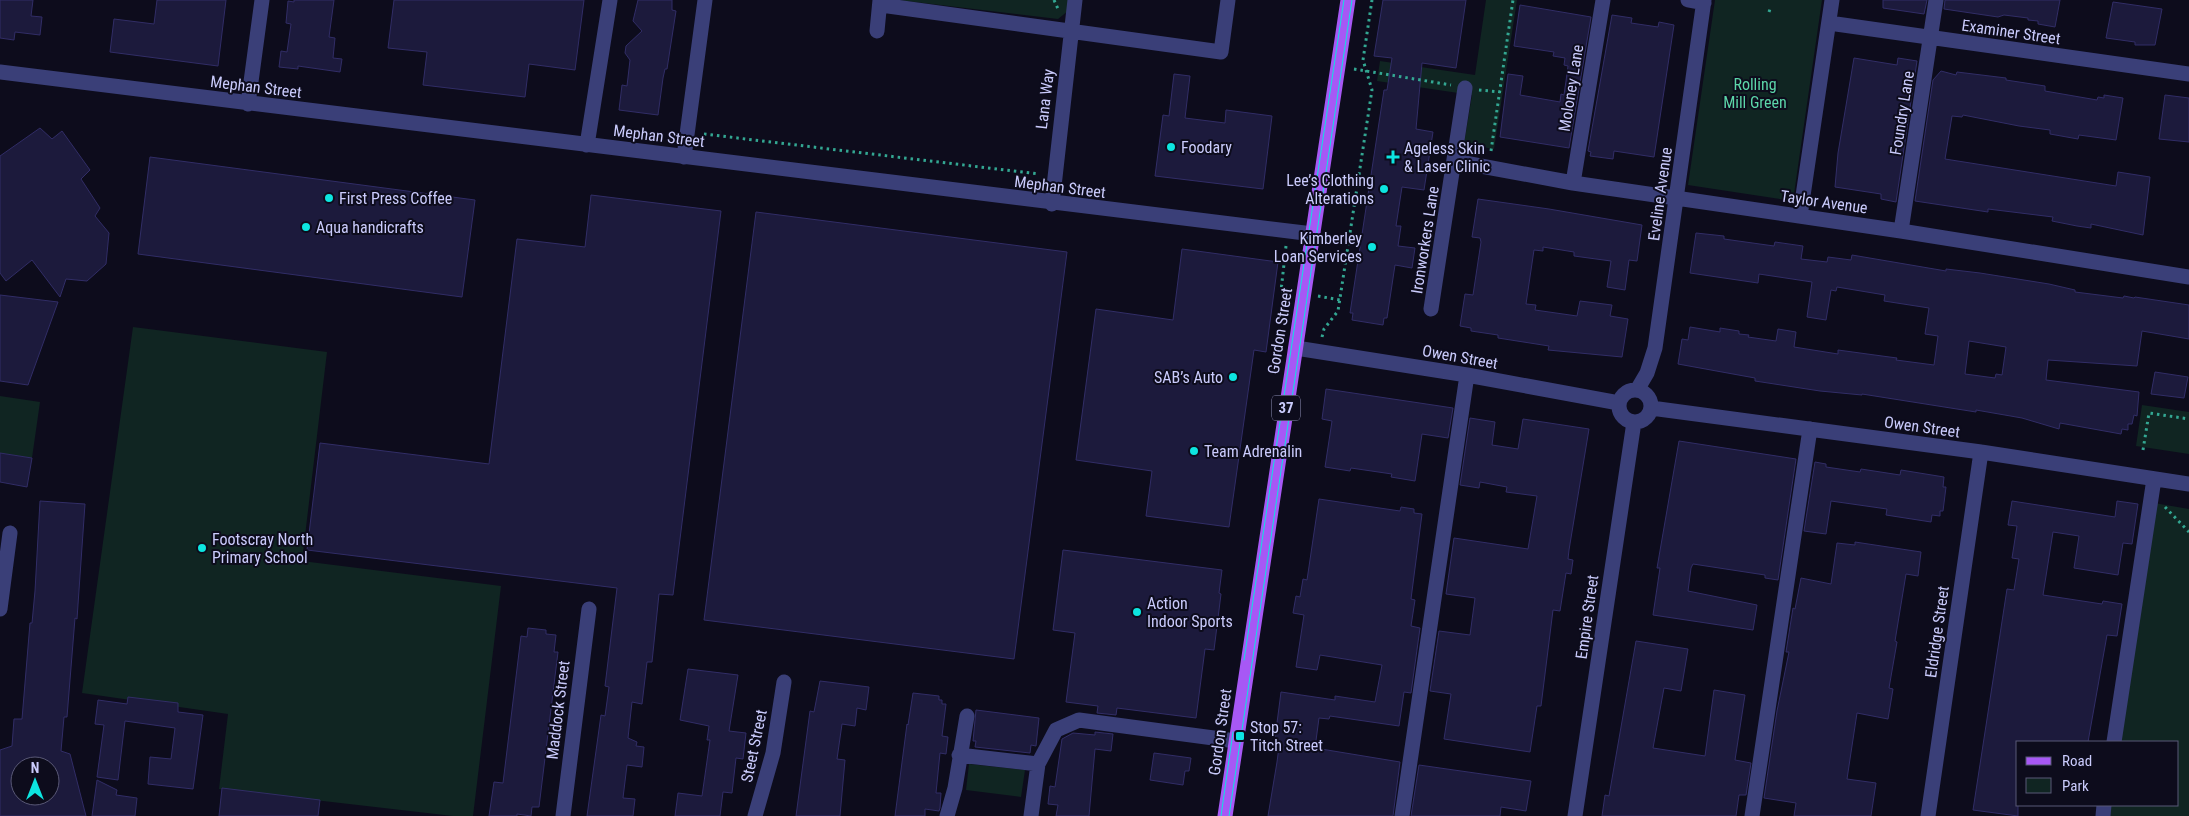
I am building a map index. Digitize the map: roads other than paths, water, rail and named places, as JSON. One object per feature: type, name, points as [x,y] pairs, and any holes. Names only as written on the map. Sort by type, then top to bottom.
[{"type":"main road","name":"Gordon Street","points":[[1225,816],[1348,0]]},
{"type":"street","points":[[248,104],[262,0]]},
{"type":"street","points":[[587,145],[610,0]]},
{"type":"street","points":[[684,157],[705,0]]},
{"type":"street","name":"Lana Way","points":[[1052,204],[1075,0]]},
{"type":"street","points":[[877,31],[880,3],[1221,52],[1228,0]]},
{"type":"street","name":"Moloney Lane","points":[[1573,183],[1603,0]]},
{"type":"street","points":[[1688,0],[1704,1]]},
{"type":"street","points":[[1800,216],[1832,0]]},
{"type":"street","name":"Foundry Lane","points":[[1901,231],[1936,0]]},
{"type":"street","name":"Eveline Avenue","points":[[1637,390],[1647,373],[1655,348],[1704,1]]},
{"type":"street","name":"Examiner Street","points":[[1828,23],[1930,39],[2189,74]]},
{"type":"street","name":"Mephan Street","points":[[0,72],[1052,204],[1313,234]]},
{"type":"street","name":"Ironworkers Lane","points":[[1431,309],[1465,88]]},
{"type":"street","name":"Taylor Avenue","points":[[1454,161],[1573,183],[1901,231],[2189,277]]},
{"type":"street","name":"Owen Street","points":[[1296,348],[1467,375],[1619,403]]},
{"type":"street","points":[[1402,816],[1467,375]]},
{"type":"street","points":[[1637,390],[1646,394],[1651,403],[1651,408],[1646,417],[1634,422],[1628,420],[1620,413],[1619,403],[1628,391],[1637,390]]},
{"type":"street","name":"Owen Street","points":[[1651,408],[1981,452],[2189,484]]},
{"type":"street","name":"Empire Street","points":[[1575,816],[1634,422]]},
{"type":"street","points":[[1752,816],[1810,429]]},
{"type":"street","name":"Eldridge Street","points":[[1928,816],[1981,452]]},
{"type":"street","points":[[2114,741],[2154,479]]},
{"type":"street","points":[[0,609],[10,533]]},
{"type":"street","name":"Maddock Street","points":[[563,816],[589,609]]},
{"type":"street","name":"Steet Street","points":[[755,816],[773,753],[784,682]]},
{"type":"street","points":[[947,816],[955,788],[959,755],[965,738],[967,716]]},
{"type":"street","points":[[1031,816],[1038,764],[1056,730],[1079,720],[1236,741]]},
{"type":"street","points":[[959,755],[1038,764]]},
{"type":"tram line","points":[[1244,660],[1344,0]]},
{"type":"tram line","points":[[1229,816],[1352,0]]},
{"type":"tram line","points":[[1221,816],[1233,732]]},
{"type":"place","name":"Foodary","points":[[1171,147]]},
{"type":"place","name":"Ageless Skin & Laser Clinic","points":[[1393,157]]},
{"type":"place","name":"Lee’s Clothing Alterations","points":[[1384,189]]},
{"type":"place","name":"First Press Coffee","points":[[329,198]]},
{"type":"place","name":"Aqua handicrafts","points":[[306,227]]},
{"type":"place","name":"Kimberley Loan Services","points":[[1372,247]]},
{"type":"place","name":"SAB’s Auto","points":[[1233,377]]},
{"type":"place","name":"Team Adrenalin","points":[[1194,451]]},
{"type":"place","name":"Footscray North Primary School","points":[[202,548]]},
{"type":"place","name":"Action Indoor Sports","points":[[1137,612]]},
{"type":"place","name":"Stop 57: Titch Street","points":[[1240,736]]},
{"type":"park label","name":"Rolling Mill Green","points":[[1755,93]]}]
